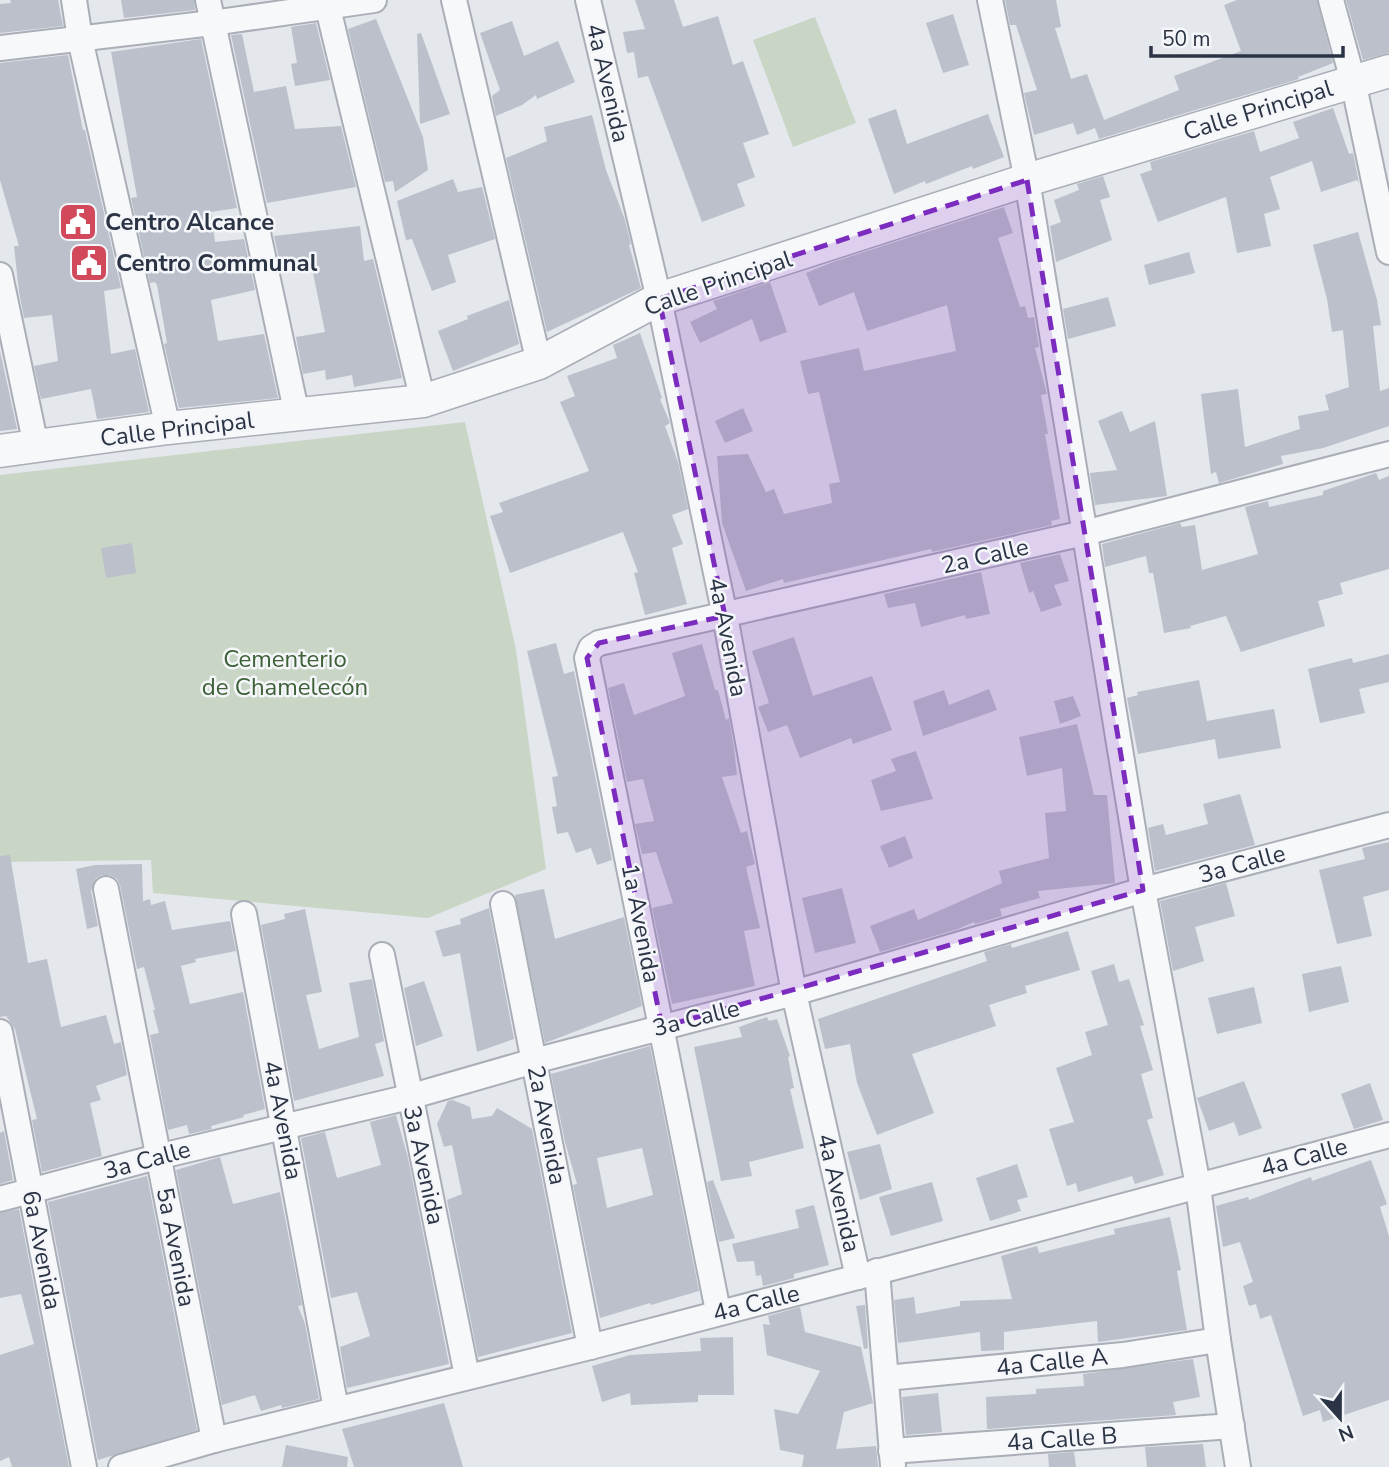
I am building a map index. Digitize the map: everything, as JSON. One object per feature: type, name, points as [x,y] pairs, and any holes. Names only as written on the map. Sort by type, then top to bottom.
[{"type":"street","points":[[74,0],[80,39],[168,428]]},
{"type":"street","points":[[0,48],[80,39],[210,12],[374,0]]},
{"type":"street","points":[[454,0],[539,363]]},
{"type":"street","name":"4a Avenida","points":[[588,0],[659,299],[725,616],[794,993],[867,1274],[886,1378],[892,1459]]},
{"type":"street","points":[[990,0],[1027,180],[1143,890],[1198,1186],[1238,1467]]},
{"type":"street","points":[[1331,0],[1353,81],[1389,253]]},
{"type":"street","points":[[327,3],[423,401]]},
{"type":"street","points":[[210,12],[298,415]]},
{"type":"street","name":"Calle Principal","points":[[0,451],[168,428],[423,401],[539,363],[659,299],[1027,180],[1389,71]]},
{"type":"street","points":[[0,275],[36,446]]},
{"type":"street","name":"2a Calle","points":[[587,658],[591,648],[599,643],[1084,533],[1389,454]]},
{"type":"street","name":"1a Avenida","points":[[587,658],[718,1311]]},
{"type":"street","name":"3a Calle","points":[[0,1199],[158,1157],[410,1097],[534,1061],[794,993],[1143,890],[1389,825]]},
{"type":"street","name":"5a Avenida","points":[[106,889],[214,1440]]},
{"type":"street","name":"2a Avenida","points":[[503,904],[590,1347]]},
{"type":"street","name":"4a Avenida","points":[[244,914],[335,1409]]},
{"type":"street","name":"3a Avenida","points":[[382,955],[467,1376]]},
{"type":"street","name":"6a Avenida","points":[[0,1032],[84,1467]]},
{"type":"street","name":"4a Calle","points":[[121,1467],[335,1409],[590,1347],[1389,1135]]},
{"type":"street","name":"4a Calle A","points":[[886,1378],[1123,1355],[1218,1340]]},
{"type":"street","name":"4a Calle B","points":[[892,1459],[1232,1426]]},
{"type":"highlighted area","points":[[1027,180],[1143,890],[662,1027],[587,658],[599,643],[725,616],[659,299]]},
{"type":"green space","points":[[815,17],[856,123],[793,147],[753,40]]},
{"type":"green space","name":"Cementerio de Chamelecón","points":[[465,422],[516,650],[546,869],[428,918],[153,893],[151,860],[0,862],[0,475]]},
{"type":"building","points":[[10,0],[58,0],[63,26],[0,33],[0,4],[11,3]]},
{"type":"building","points":[[121,0],[194,0],[195,10],[124,18]]},
{"type":"building","points":[[635,0],[674,0],[683,27],[718,16],[733,65],[743,61],[769,134],[743,143],[755,177],[737,184],[745,206],[702,222],[648,76],[638,78],[634,52],[627,53],[623,32],[645,29]]},
{"type":"building","points":[[1005,0],[1056,0],[1061,27],[1055,28],[1071,79],[1087,74],[1104,120],[1179,90],[1174,76],[1241,51],[1224,5],[1237,0],[1317,0],[1333,63],[1298,77],[1299,79],[1099,139],[1095,128],[1077,135],[1073,123],[1034,135],[1024,93],[1037,90],[1016,25],[1010,25]]},
{"type":"building","points":[[1346,0],[1389,0],[1389,53],[1363,60]]},
{"type":"building","points":[[953,14],[969,65],[943,73],[926,23]]},
{"type":"building","points":[[376,19],[423,137],[428,170],[395,192],[393,181],[385,182],[348,29]]},
{"type":"building","points":[[512,21],[524,56],[558,41],[575,82],[537,99],[536,95],[522,105],[496,116],[492,96],[500,90],[480,33]]},
{"type":"building","points":[[316,23],[330,80],[295,86],[291,64],[297,63],[291,27]]},
{"type":"building","points":[[421,33],[450,114],[420,124],[417,34]]},
{"type":"building","points":[[242,34],[254,92],[286,86],[295,129],[341,126],[356,187],[267,203],[231,35]]},
{"type":"building","points":[[201,39],[237,208],[211,212],[215,242],[244,239],[255,290],[211,300],[218,341],[264,334],[278,398],[179,408],[164,344],[167,343],[157,285],[155,282],[150,283],[131,198],[137,197],[111,52]]},
{"type":"building","points":[[68,55],[121,288],[104,291],[111,354],[135,349],[149,412],[97,419],[91,389],[41,399],[34,366],[58,361],[52,315],[24,318],[14,246],[19,246],[0,180],[0,63]]},
{"type":"building","points":[[1333,108],[1349,154],[1353,153],[1359,183],[1357,180],[1321,192],[1312,161],[1270,177],[1280,209],[1264,214],[1271,246],[1237,253],[1226,197],[1158,222],[1140,174],[1152,170],[1150,162],[1254,131],[1260,152],[1299,138],[1293,122]]},
{"type":"building","points":[[896,109],[907,144],[988,114],[1004,157],[926,184],[925,181],[894,194],[868,119]]},
{"type":"building","points":[[592,115],[606,170],[625,220],[641,288],[547,332],[506,158],[547,141],[544,127]]},
{"type":"building","points":[[1103,176],[1110,197],[1100,200],[1112,240],[1056,262],[1050,226],[1061,222],[1054,200],[1079,190],[1077,184]]},
{"type":"building","points":[[453,179],[458,192],[482,187],[495,239],[448,255],[456,282],[432,291],[412,239],[406,240],[397,201]]},
{"type":"building","points":[[1004,207],[1013,233],[998,238],[1020,307],[1025,306],[1028,318],[1034,317],[1039,347],[1035,348],[1047,394],[1041,395],[1048,434],[1045,434],[1060,519],[1051,521],[1052,525],[932,552],[931,549],[784,583],[783,579],[746,591],[722,523],[717,456],[748,454],[766,492],[774,489],[784,514],[832,503],[829,484],[840,482],[819,392],[808,394],[800,361],[859,348],[864,371],[956,351],[947,305],[867,331],[854,292],[819,306],[806,273]]},
{"type":"building","points":[[360,226],[364,261],[373,259],[402,378],[354,387],[352,375],[326,380],[325,370],[303,374],[296,337],[325,332],[310,258],[280,264],[274,236]]},
{"type":"building","points":[[1358,232],[1377,300],[1381,325],[1373,326],[1380,391],[1389,388],[1389,426],[1323,448],[1281,456],[1283,464],[1219,483],[1216,472],[1211,474],[1201,394],[1238,389],[1245,447],[1300,429],[1298,416],[1329,410],[1325,395],[1349,387],[1343,330],[1332,332],[1327,299],[1313,245]]},
{"type":"building","points":[[1189,252],[1195,273],[1149,285],[1144,265]]},
{"type":"building","points":[[770,282],[787,332],[760,342],[752,319],[700,343],[690,322],[717,309],[713,301]]},
{"type":"building","points":[[1108,297],[1116,326],[1068,339],[1063,309]]},
{"type":"building","points":[[509,300],[519,344],[453,371],[438,331],[468,319],[467,316]]},
{"type":"building","points":[[640,333],[670,423],[665,426],[678,462],[688,509],[672,515],[683,544],[672,548],[687,604],[645,615],[634,573],[638,572],[623,532],[510,573],[490,516],[503,512],[499,503],[589,471],[560,402],[575,396],[567,376],[617,358],[613,345]]},
{"type":"building","points":[[0,351],[17,429],[0,431]]},
{"type":"building","points":[[743,408],[753,431],[725,443],[715,421]]},
{"type":"building","points":[[1122,411],[1130,432],[1155,421],[1167,496],[1095,505],[1090,473],[1117,470],[1098,421]]},
{"type":"building","points":[[1376,473],[1379,480],[1389,476],[1389,569],[1340,583],[1343,594],[1318,601],[1325,626],[1241,652],[1226,616],[1190,626],[1191,628],[1164,633],[1153,573],[1149,573],[1146,556],[1105,567],[1102,544],[1180,523],[1182,527],[1195,525],[1202,570],[1258,554],[1245,507],[1268,501],[1269,507],[1323,495],[1323,491]]},
{"type":"building","points":[[132,543],[136,573],[106,578],[101,548]]},
{"type":"building","points":[[1060,554],[1069,581],[1054,585],[1062,605],[1041,612],[1033,591],[1029,593],[1020,563]]},
{"type":"building","points":[[981,572],[990,614],[966,619],[965,615],[921,627],[915,603],[888,608],[884,594]]},
{"type":"building","points":[[794,637],[813,696],[872,676],[892,730],[853,744],[851,738],[800,758],[787,725],[768,732],[758,707],[769,703],[752,651]]},
{"type":"building","points":[[556,643],[564,674],[574,671],[612,860],[597,865],[591,848],[576,853],[568,832],[557,834],[552,807],[557,806],[552,777],[558,776],[527,651]]},
{"type":"building","points":[[702,644],[726,720],[729,718],[737,775],[722,777],[741,833],[747,831],[755,864],[746,867],[760,928],[744,931],[755,986],[672,1004],[652,908],[673,903],[656,852],[642,854],[635,824],[654,821],[643,779],[627,782],[608,688],[624,683],[634,715],[685,696],[672,653]]},
{"type":"building","points":[[1389,654],[1389,682],[1359,689],[1365,713],[1320,723],[1308,669],[1352,658],[1353,663]]},
{"type":"building","points":[[1199,680],[1207,721],[1274,709],[1281,748],[1218,759],[1215,739],[1138,754],[1127,698],[1138,695],[1137,692]]},
{"type":"building","points":[[989,689],[997,710],[923,736],[913,701],[944,690],[949,705]]},
{"type":"building","points":[[1073,696],[1081,716],[1060,724],[1054,701]]},
{"type":"building","points":[[1077,724],[1094,795],[1107,795],[1115,883],[1038,891],[1040,898],[1000,909],[1002,916],[975,924],[974,922],[880,952],[870,926],[914,909],[918,920],[1002,883],[999,871],[1049,858],[1045,813],[1066,811],[1062,768],[1027,776],[1019,737]]},
{"type":"building","points":[[916,751],[933,799],[881,811],[871,780],[896,771],[891,759]]},
{"type":"building","points":[[1240,794],[1255,845],[1155,871],[1148,828],[1163,824],[1166,835],[1208,824],[1203,804]]},
{"type":"building","points":[[905,836],[913,858],[889,868],[880,846]]},
{"type":"building","points":[[1389,842],[1389,890],[1363,897],[1372,936],[1337,944],[1319,870],[1365,859],[1362,848]]},
{"type":"building","points":[[10,855],[28,963],[47,959],[61,1027],[106,1015],[114,1044],[121,1042],[127,1075],[96,1086],[101,1100],[90,1103],[102,1156],[42,1172],[32,1120],[37,1119],[15,1029],[6,1016],[0,1017],[0,856]]},
{"type":"building","points":[[142,864],[143,901],[150,899],[151,905],[165,901],[172,930],[230,921],[236,951],[195,959],[196,962],[181,966],[190,1004],[243,992],[265,1109],[211,1126],[212,1129],[189,1134],[187,1125],[168,1130],[150,1035],[159,1033],[155,1010],[144,967],[137,969],[120,885],[117,879],[110,875],[96,878],[91,891],[98,926],[87,929],[76,869],[95,865]]},
{"type":"building","points":[[1226,883],[1235,916],[1195,927],[1204,961],[1173,971],[1160,901]]},
{"type":"building","points":[[842,888],[856,943],[815,953],[802,898]]},
{"type":"building","points":[[544,889],[555,939],[624,917],[642,1006],[545,1043],[515,895]]},
{"type":"building","points":[[489,908],[514,1039],[477,1052],[460,953],[443,957],[435,931],[461,924],[460,919]]},
{"type":"building","points":[[305,909],[322,992],[306,995],[319,1049],[359,1037],[349,983],[372,979],[384,1041],[375,1044],[384,1076],[294,1101],[261,925],[285,919],[284,914]]},
{"type":"building","points":[[1068,931],[1080,970],[1025,986],[1027,993],[989,1005],[996,1026],[912,1054],[934,1113],[877,1135],[857,1083],[850,1044],[825,1049],[818,1019],[987,961],[984,952],[1011,944],[1012,948]]},
{"type":"building","points":[[1114,964],[1119,982],[1129,979],[1144,1025],[1140,1026],[1153,1070],[1141,1074],[1153,1118],[1147,1120],[1164,1175],[1135,1184],[1132,1176],[1078,1192],[1076,1183],[1067,1186],[1049,1129],[1074,1122],[1056,1068],[1092,1055],[1085,1032],[1108,1025],[1091,971]]},
{"type":"building","points":[[1341,966],[1349,1002],[1309,1012],[1302,974]]},
{"type":"building","points":[[424,981],[443,1036],[416,1046],[404,988]]},
{"type":"building","points":[[1254,987],[1262,1023],[1217,1034],[1208,998]]},
{"type":"building","points":[[767,1017],[769,1021],[777,1019],[790,1056],[788,1057],[794,1088],[790,1089],[804,1148],[749,1162],[752,1176],[721,1181],[694,1047],[742,1037],[739,1027]]},
{"type":"building","points":[[650,1046],[699,1291],[600,1318],[573,1185],[577,1184],[551,1074]],"holes":[[[642,1148],[653,1195],[607,1208],[597,1158]]]},
{"type":"building","points":[[1244,1081],[1262,1128],[1239,1136],[1234,1122],[1209,1131],[1197,1098]]},
{"type":"building","points":[[1370,1083],[1383,1120],[1354,1129],[1341,1094]]},
{"type":"building","points":[[453,1100],[470,1107],[472,1119],[492,1116],[497,1108],[532,1129],[572,1333],[478,1357],[447,1200],[462,1194],[452,1145],[444,1147],[437,1124],[448,1101]]},
{"type":"building","points":[[396,1115],[408,1158],[449,1364],[347,1388],[340,1347],[370,1336],[357,1292],[331,1298],[301,1138],[325,1132],[337,1178],[381,1165],[370,1122]]},
{"type":"building","points":[[4,1131],[13,1180],[0,1184],[0,1133]]},
{"type":"building","points":[[880,1144],[892,1189],[860,1200],[847,1152]]},
{"type":"building","points":[[220,1157],[233,1204],[280,1192],[302,1305],[298,1306],[305,1324],[319,1399],[261,1411],[255,1395],[222,1405],[176,1170]]},
{"type":"building","points":[[1371,1160],[1387,1204],[1380,1207],[1389,1236],[1389,1400],[1323,1422],[1320,1410],[1303,1416],[1271,1315],[1260,1319],[1256,1304],[1249,1306],[1243,1286],[1253,1282],[1240,1242],[1223,1247],[1216,1206],[1248,1197],[1249,1200],[1311,1177],[1312,1181]]},
{"type":"building","points":[[1017,1164],[1028,1197],[1017,1200],[1021,1211],[990,1221],[976,1178]]},
{"type":"building","points":[[147,1176],[197,1430],[98,1460],[48,1202]]},
{"type":"building","points":[[713,1180],[735,1238],[719,1242],[707,1182]]},
{"type":"building","points":[[932,1182],[943,1221],[891,1236],[879,1197]]},
{"type":"building","points":[[814,1205],[829,1265],[763,1286],[761,1275],[756,1276],[754,1261],[737,1262],[732,1244],[799,1228],[795,1210]]},
{"type":"building","points":[[19,1209],[69,1467],[12,1467],[9,1457],[0,1461],[0,1355],[34,1344],[21,1294],[0,1298],[0,1213]]},
{"type":"building","points":[[1170,1217],[1181,1270],[1177,1271],[1187,1330],[1098,1342],[1097,1321],[1004,1332],[1004,1350],[981,1351],[980,1332],[898,1343],[894,1300],[914,1297],[916,1314],[960,1306],[960,1301],[1012,1299],[1001,1256],[1037,1246],[1039,1253],[1115,1234],[1114,1229]]},
{"type":"building","points":[[865,1305],[868,1348],[864,1349],[856,1306]]},
{"type":"building","points":[[800,1307],[805,1332],[861,1347],[873,1403],[844,1412],[836,1449],[876,1446],[878,1467],[802,1467],[804,1455],[780,1450],[774,1409],[798,1414],[820,1371],[767,1355],[763,1324],[770,1325],[768,1316]]},
{"type":"building","points":[[733,1337],[734,1395],[698,1395],[698,1402],[631,1405],[630,1393],[602,1402],[592,1366],[630,1355],[701,1351],[700,1338]]},
{"type":"building","points":[[1193,1359],[1200,1397],[1173,1402],[1176,1415],[987,1429],[986,1397],[1036,1394],[1036,1389],[1084,1386],[1083,1374]]},
{"type":"building","points":[[938,1393],[942,1432],[906,1435],[902,1397]]},
{"type":"building","points":[[444,1403],[463,1467],[354,1467],[342,1429]]},
{"type":"building","points":[[1203,1444],[1206,1467],[1147,1467],[1145,1447]]},
{"type":"building","points":[[286,1445],[348,1457],[347,1467],[282,1467]]},
{"type":"building","points":[[1074,1452],[1076,1467],[1049,1467],[1048,1454]]},
{"type":"place","name":"Centro Alcance","points":[[78,222]]},
{"type":"place","name":"Centro Communal","points":[[89,263]]}]
